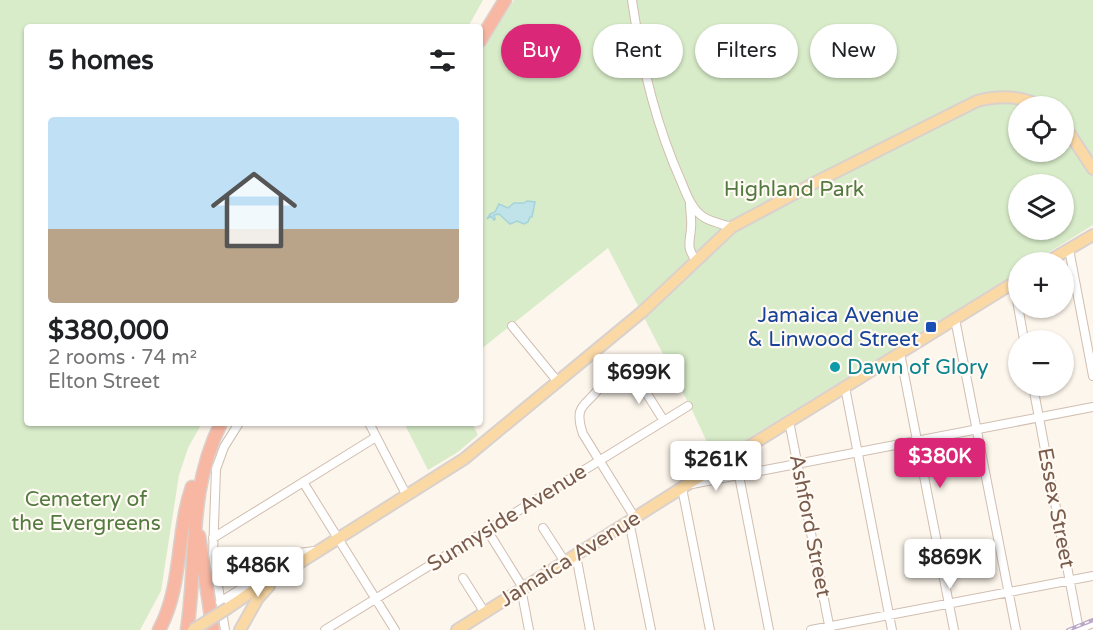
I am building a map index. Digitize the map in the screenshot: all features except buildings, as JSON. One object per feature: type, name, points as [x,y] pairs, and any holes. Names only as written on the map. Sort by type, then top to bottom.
[{"type":"highway","points":[[482,24],[497,0]]},
{"type":"highway","points":[[483,36],[505,0]]},
{"type":"highway","points":[[181,630],[199,460],[213,426]]},
{"type":"highway","points":[[159,630],[173,594],[186,505],[195,489],[220,426]]},
{"type":"highway","points":[[187,630],[191,592],[195,489]]},
{"type":"highway","points":[[195,489],[213,630]]},
{"type":"main road","points":[[193,630],[226,606],[339,539],[464,459],[642,312],[732,227],[977,101],[993,97],[1008,98]]},
{"type":"main road","points":[[1074,141],[1093,170]]},
{"type":"main road","points":[[1064,252],[1093,235]]},
{"type":"main road","name":"Jamaica Avenue","points":[[464,628],[632,519],[1008,286]]},
{"type":"main road","points":[[241,628],[260,595],[285,572]]},
{"type":"main road","points":[[226,606],[240,604],[247,607],[241,628]]},
{"type":"street","points":[[632,0],[646,81],[659,126],[690,202],[702,217],[732,227]]},
{"type":"street","points":[[690,202],[691,229],[688,243],[689,250],[696,260]]},
{"type":"street","points":[[1069,249],[1093,376]]},
{"type":"street","points":[[955,319],[1016,630]]},
{"type":"street","points":[[512,326],[558,382]]},
{"type":"street","points":[[900,353],[954,630]]},
{"type":"street","points":[[600,372],[599,388],[586,400],[579,417],[583,434],[632,519],[651,630]]},
{"type":"street","points":[[635,375],[664,421]]},
{"type":"street","points":[[844,387],[892,630]]},
{"type":"street","name":"Essex Street","points":[[1035,396],[1078,630]]},
{"type":"street","name":"Sunnyside Avenue","points":[[326,630],[688,406]]},
{"type":"street","points":[[710,630],[685,486],[1093,407]]},
{"type":"street","name":"Ashford Street","points":[[789,421],[830,628]]},
{"type":"street","points":[[225,630],[226,606],[213,538],[216,469],[224,447],[237,426]]},
{"type":"street","points":[[370,426],[407,495]]},
{"type":"street","points":[[213,538],[376,437]]},
{"type":"street","points":[[735,455],[770,630]]},
{"type":"street","points":[[303,482],[395,630]]},
{"type":"street","points":[[543,528],[565,562]]},
{"type":"street","points":[[487,530],[520,583],[529,630]]},
{"type":"street","points":[[226,606],[299,554],[319,551]]},
{"type":"street","points":[[576,555],[590,630]]},
{"type":"street","points":[[811,630],[1093,576]]},
{"type":"street","points":[[463,578],[485,613]]},
{"type":"street","points":[[1078,630],[1093,623]]},
{"type":"green space","name":"Cemetery of the Evergreens","points":[[0,0],[483,0],[470,24],[24,24],[24,426],[200,426],[188,448],[179,475],[161,591],[140,630],[0,630]]},
{"type":"green space","name":"Highland Park","points":[[514,0],[1093,0],[1093,225],[1074,237],[1074,174],[1008,174],[1008,240],[1069,240],[1049,252],[1008,252],[1008,278],[715,459],[608,248],[483,348],[483,48]]},
{"type":"green space","points":[[406,426],[474,426],[478,435],[458,452],[428,470]]},
{"type":"water","points":[[535,202],[532,217],[524,224],[517,221],[510,224],[499,214],[494,215],[494,220],[491,216],[487,219],[495,212],[499,204],[508,208],[514,203]]},
{"type":"railway","points":[[1068,630],[1093,620]]},
{"type":"place","name":"Jamaica Avenue & Linwood Street","points":[[931,327]]},
{"type":"place","name":"Dawn of Glory","points":[[835,367]]}]
